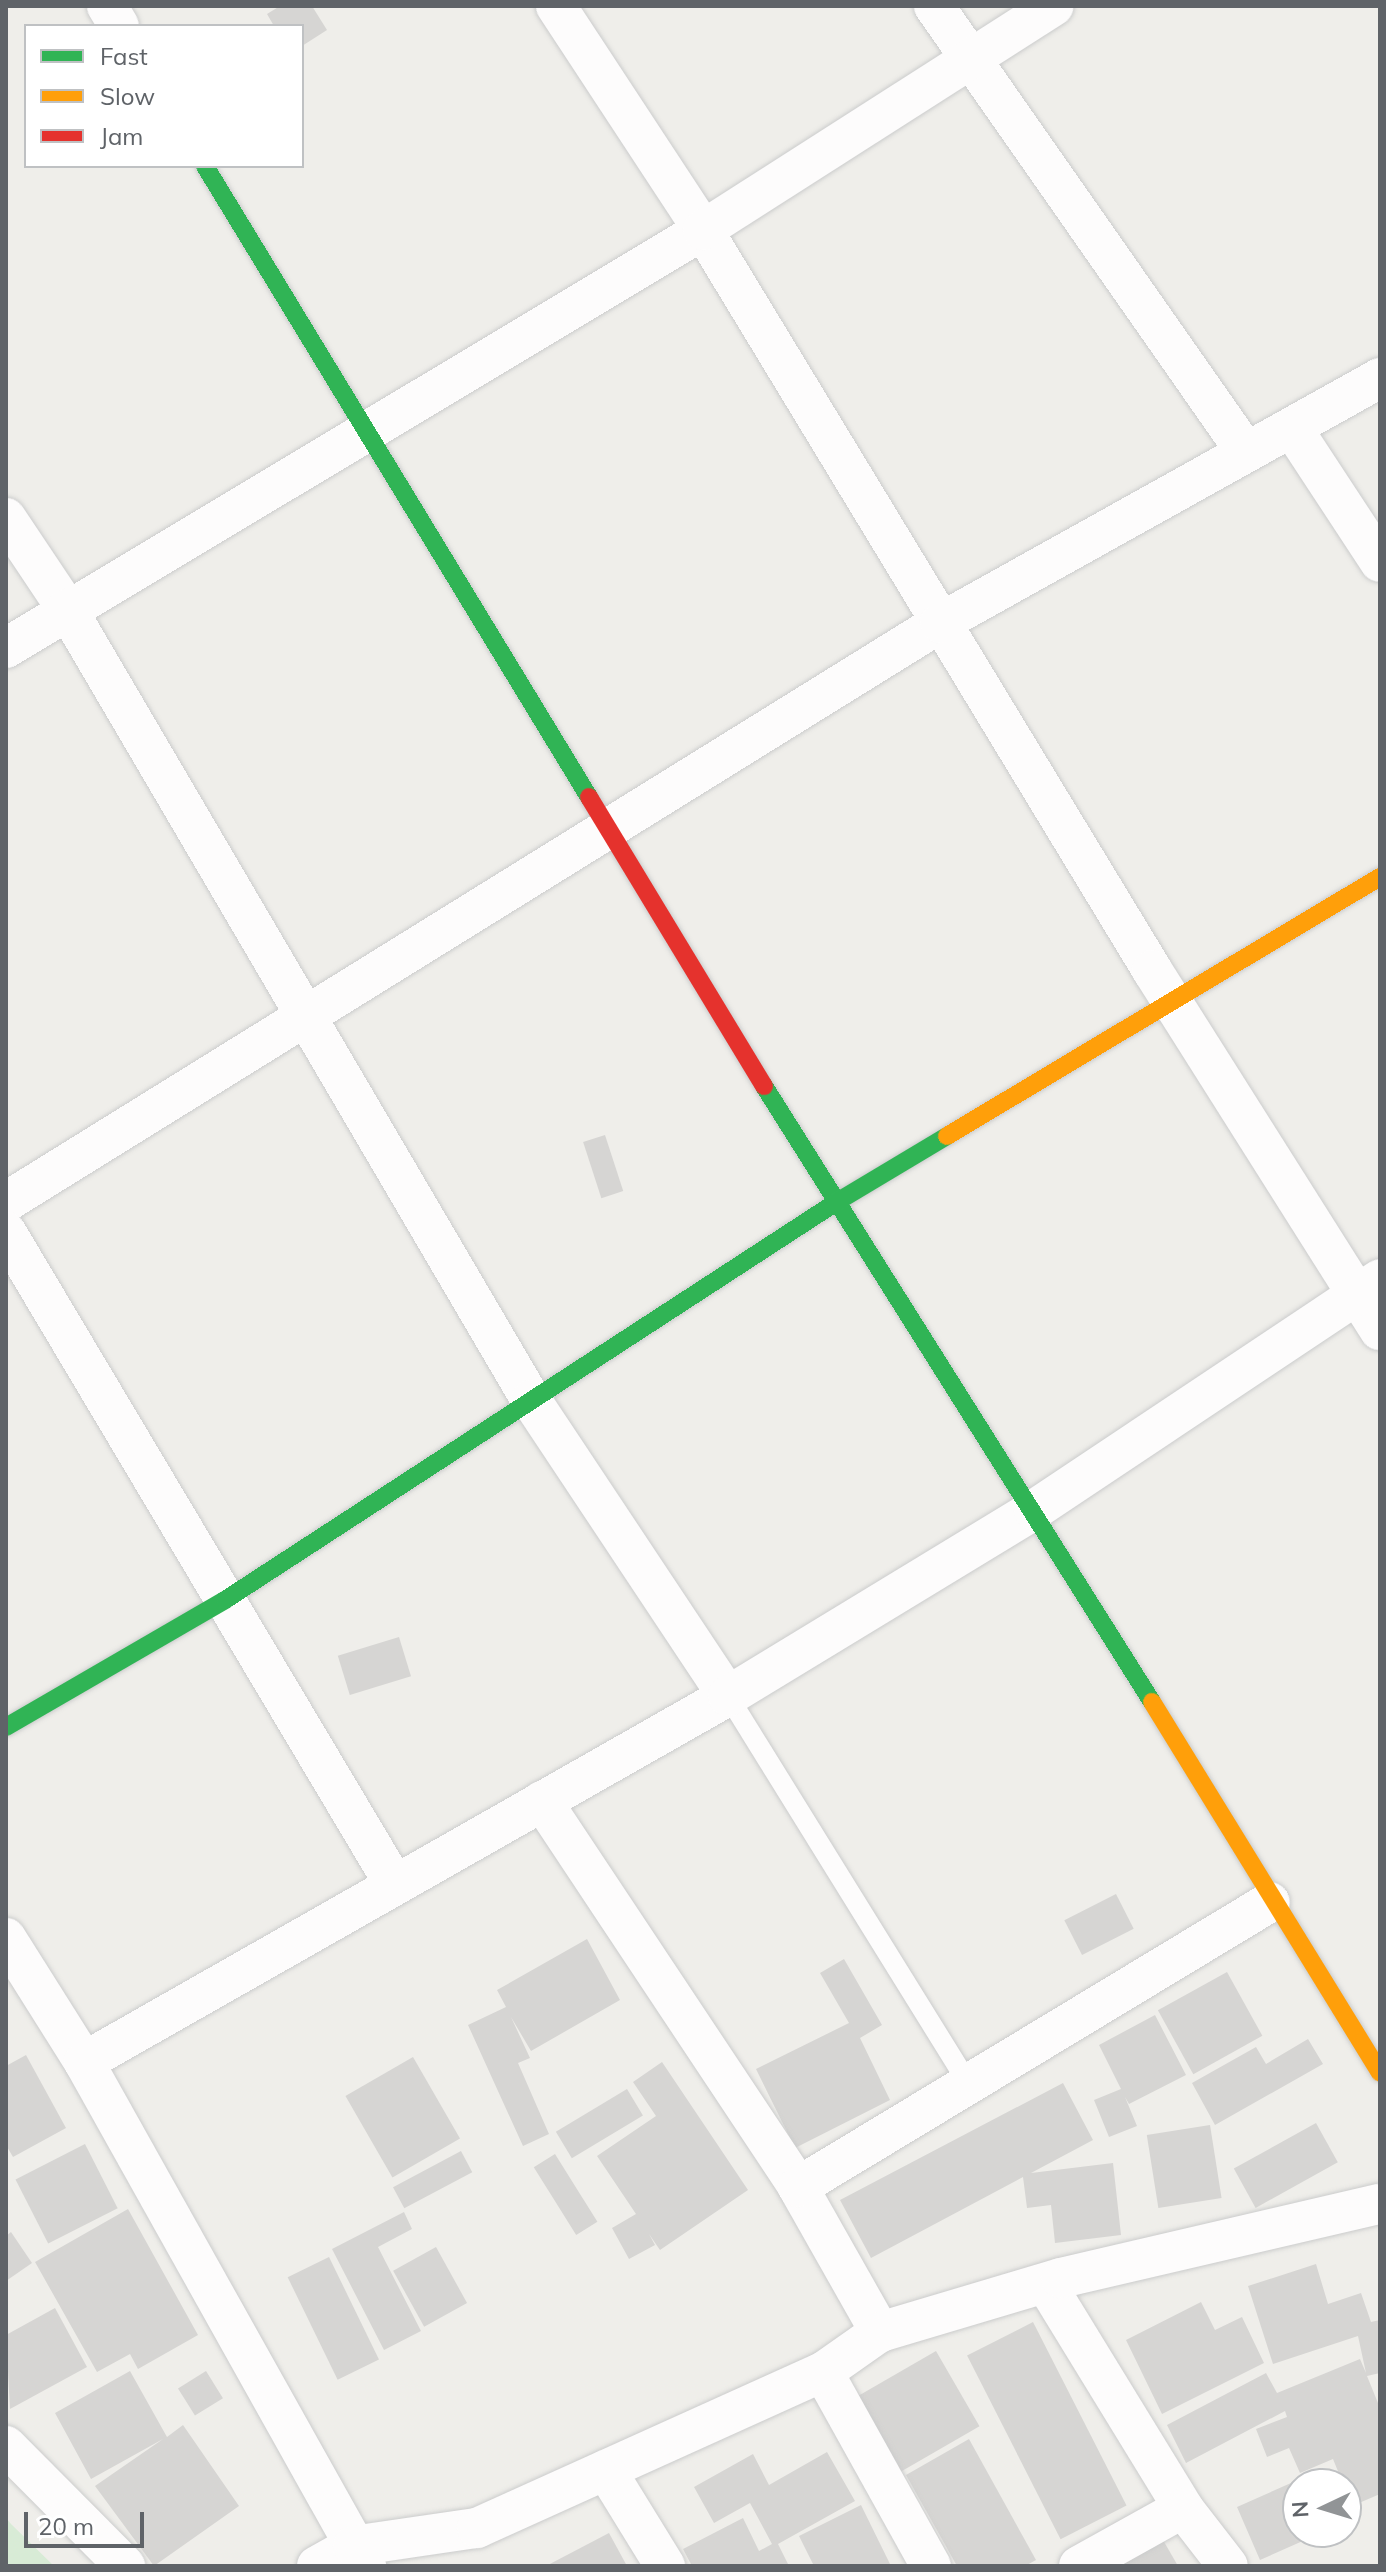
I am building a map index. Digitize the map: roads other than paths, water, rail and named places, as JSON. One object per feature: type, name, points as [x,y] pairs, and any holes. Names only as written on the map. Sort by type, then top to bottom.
[{"type":"street","points":[[107,6],[118,24]]},
{"type":"street","points":[[556,6],[703,230],[1173,1003],[1369,1286],[1380,1330]]},
{"type":"street","points":[[934,6],[1246,452]]},
{"type":"street","points":[[6,648],[366,428],[703,230],[1053,6]]},
{"type":"street","points":[[206,168],[835,1203],[1034,1510],[1270,1902],[1380,2072]]},
{"type":"street","points":[[6,1202],[940,623],[1380,378]]},
{"type":"street","points":[[1292,428],[1380,562]]},
{"type":"street","points":[[6,518],[67,609],[531,1400],[728,1696]]},
{"type":"street","points":[[6,1727],[225,1600],[835,1203],[1380,877]]},
{"type":"street","points":[[6,1232],[395,1885]]},
{"type":"street","points":[[84,2062],[728,1696],[1034,1510],[1369,1286]]},
{"type":"street","points":[[542,1801],[798,2187],[880,2332]]},
{"type":"street","points":[[798,2187],[970,2086],[1270,1902]]},
{"type":"street","points":[[6,1938],[84,2062],[360,2556]]},
{"type":"street","points":[[317,2566],[477,2528],[823,2372],[880,2332],[1046,2284],[1380,2204]]},
{"type":"street","points":[[1046,2284],[1183,2508],[1228,2566]]},
{"type":"street","points":[[823,2372],[931,2566]]},
{"type":"street","points":[[6,2446],[125,2566]]},
{"type":"street","points":[[606,2470],[665,2566]]},
{"type":"street","points":[[1079,2566],[1183,2508]]},
{"type":"lane","points":[[728,1696],[970,2086]]}]
